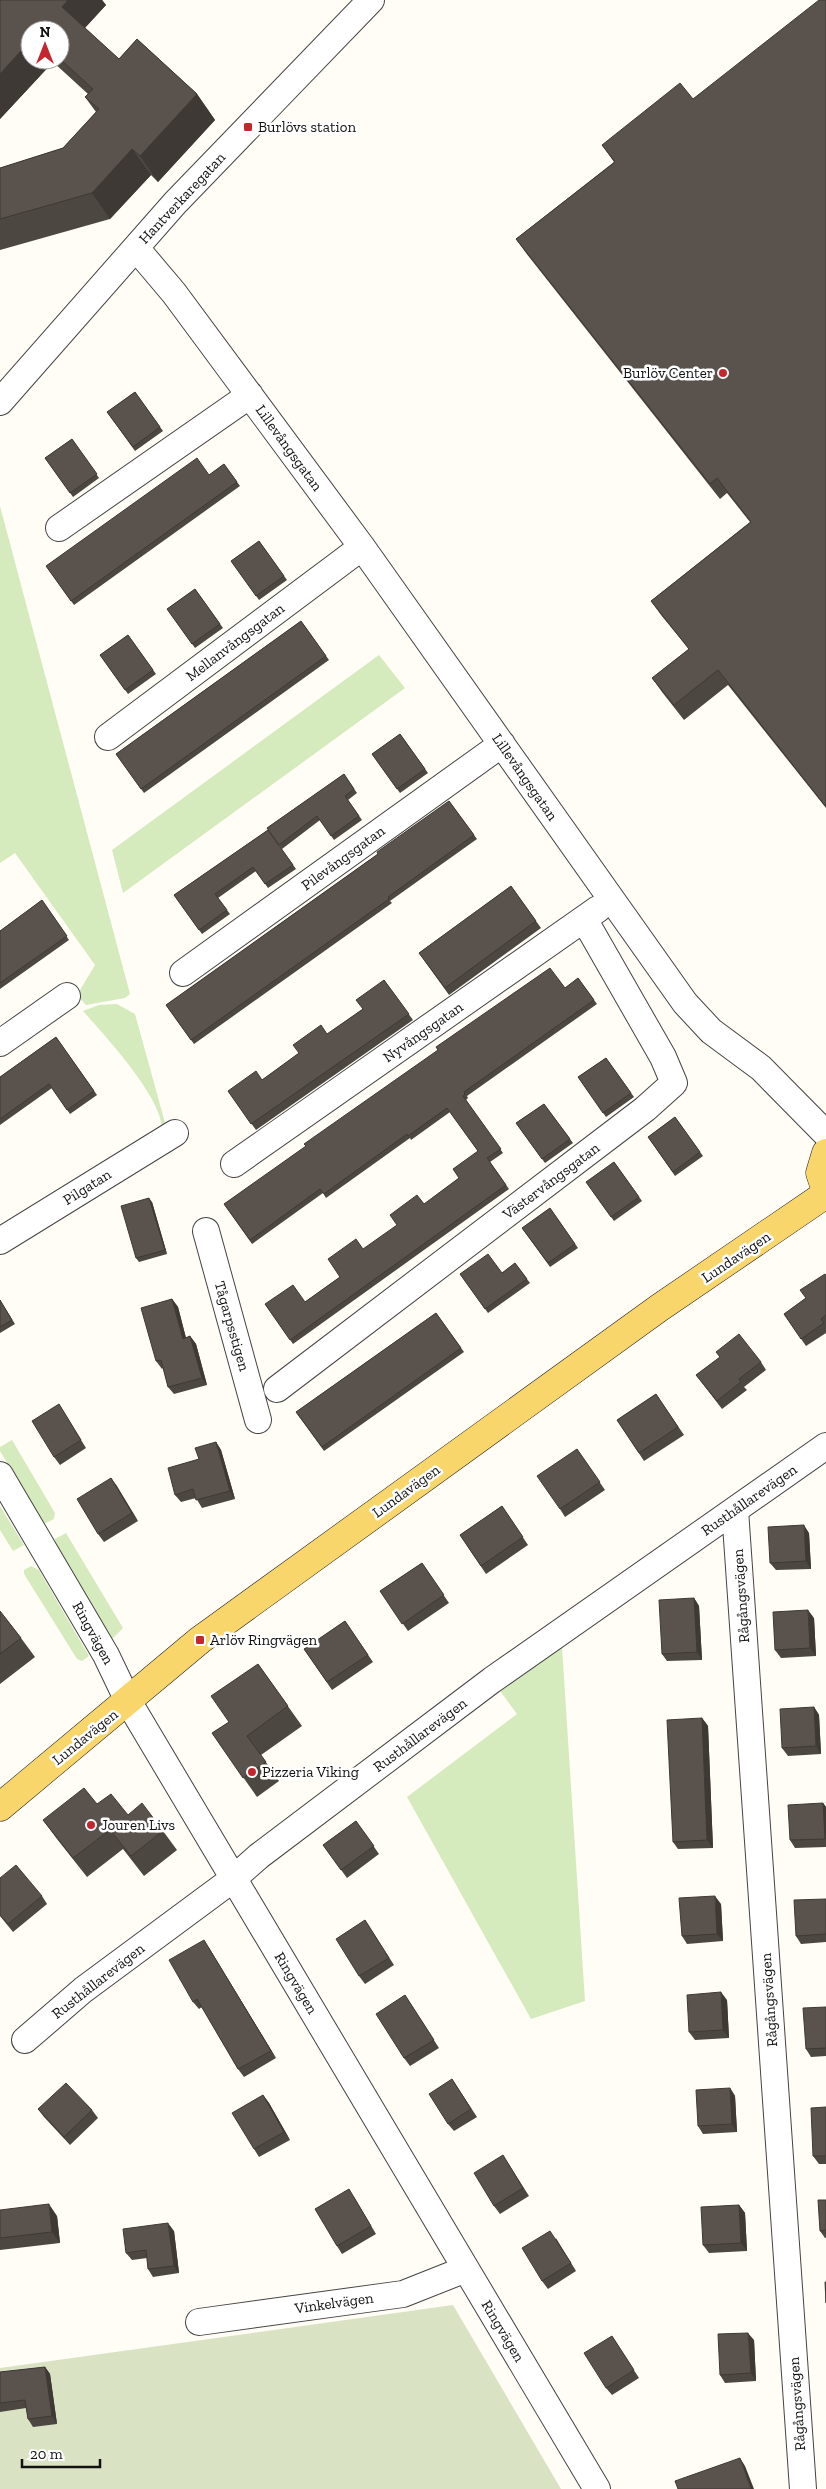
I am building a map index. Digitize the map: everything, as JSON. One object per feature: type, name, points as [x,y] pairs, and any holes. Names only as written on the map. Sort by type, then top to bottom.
[{"type":"main road","name":"Lundavägen","points":[[0,1807],[200,1640],[651,1314],[826,1193],[820,1173],[826,1153]]},
{"type":"street","name":"Hantverkaregatan","points":[[0,402],[175,203],[371,0]]},
{"type":"street","name":"Lillevångsgatan","points":[[136,248],[174,292],[362,547],[685,1003],[711,1031],[761,1068],[826,1134]]},
{"type":"street","name":"Lillevångsgatan","points":[[59,528],[250,395]]},
{"type":"street","name":"Mellanvångsgatan","points":[[108,737],[362,547]]},
{"type":"street","name":"Pilevångsgatan","points":[[183,973],[502,744]]},
{"type":"street","name":"Nyvångsgatan","points":[[234,1164],[611,900]]},
{"type":"street","name":"Västervångsgatan","points":[[276,1389],[645,1109],[674,1083],[664,1057],[584,918]]},
{"type":"street","points":[[0,1042],[67,996]]},
{"type":"street","name":"Pilgatan","points":[[0,1241],[175,1133]]},
{"type":"street","name":"Tågarpsstigen","points":[[206,1231],[258,1420]]},
{"type":"street","name":"Rusthållarevägen","points":[[25,2040],[83,1990],[234,1879],[259,1856],[492,1680],[826,1446]]},
{"type":"street","name":"Ringvägen","points":[[0,1475],[102,1647],[128,1702],[597,2489]]},
{"type":"street","name":"Rågångsvägen","points":[[735,1510],[803,2489]]},
{"type":"street","name":"Vinkelvägen","points":[[199,2322],[403,2294],[466,2269]]},
{"type":"green space","points":[[0,506],[130,994],[125,998],[86,1005],[77,995],[95,965],[15,853],[0,863]]},
{"type":"green space","points":[[379,655],[405,688],[123,893],[112,850]]},
{"type":"green space","points":[[117,1004],[135,1014],[167,1130],[162,1130],[160,1117],[153,1101],[131,1068],[83,1011],[99,1005]]},
{"type":"green space","points":[[12,1440],[55,1513],[54,1519],[44,1524],[0,1451],[0,1447]]},
{"type":"green space","points":[[0,1506],[24,1545],[13,1551],[0,1530]]},
{"type":"green space","points":[[66,1533],[123,1628],[112,1639],[56,1546],[55,1539]]},
{"type":"green space","points":[[31,1566],[39,1570],[89,1656],[82,1661],[77,1659],[24,1574],[24,1570]]},
{"type":"green space","points":[[561,1632],[585,2001],[531,2019],[407,1797],[517,1714],[492,1680]]},
{"type":"green space","points":[[453,2305],[561,2489],[0,2489],[0,2368]]},
{"type":"building","points":[[0,0],[68,0],[62,7],[119,59],[137,39],[197,94],[140,156],[132,149],[92,193],[0,219],[0,168],[63,148],[99,109],[85,97],[93,89],[70,68],[70,20],[20,20],[20,52],[0,74]]},
{"type":"building","name":"Burlöv Center","points":[[819,0],[826,0],[826,807],[718,670],[674,705],[652,678],[689,649],[651,601],[751,522],[717,478],[710,484],[516,239],[615,162],[602,145],[680,83],[693,99]]},
{"type":"building","points":[[135,392],[160,427],[133,447],[107,412]]},
{"type":"building","points":[[72,439],[97,474],[70,493],[45,458]]},
{"type":"building","points":[[197,458],[209,475],[224,464],[237,482],[71,601],[46,566]]},
{"type":"building","points":[[259,541],[284,576],[256,596],[231,561]]},
{"type":"building","points":[[195,589],[220,624],[192,644],[167,609]]},
{"type":"building","points":[[301,621],[326,656],[141,789],[116,754]]},
{"type":"building","points":[[128,635],[153,670],[125,690],[100,655]]},
{"type":"building","points":[[400,734],[425,769],[397,789],[372,754]]},
{"type":"building","points":[[344,774],[354,789],[345,796],[359,816],[331,836],[317,816],[279,845],[267,828]]},
{"type":"building","points":[[449,801],[474,835],[388,897],[389,899],[191,1040],[166,1005]]},
{"type":"building","points":[[268,830],[293,865],[265,884],[253,867],[215,894],[227,910],[199,930],[174,895]]},
{"type":"building","points":[[511,886],[536,921],[445,988],[419,953]]},
{"type":"building","points":[[42,900],[67,936],[0,983],[0,931]]},
{"type":"building","points":[[550,968],[565,988],[578,978],[594,1000],[464,1092],[463,1096],[501,1149],[487,1158],[506,1185],[290,1340],[265,1304],[293,1285],[305,1302],[340,1277],[328,1259],[356,1239],[363,1249],[397,1225],[390,1215],[417,1195],[424,1204],[459,1178],[453,1169],[478,1151],[447,1108],[408,1136],[407,1134],[324,1194],[320,1189],[250,1240],[224,1204],[306,1146],[304,1144],[438,1050],[436,1047]]},
{"type":"building","points":[[384,980],[409,1014],[251,1124],[228,1091],[256,1071],[262,1080],[299,1053],[293,1045],[321,1025],[327,1034],[363,1009],[356,1000]]},
{"type":"building","points":[[56,1037],[94,1091],[67,1110],[49,1084],[0,1119],[0,1077]]},
{"type":"building","points":[[606,1058],[631,1093],[603,1113],[578,1077]]},
{"type":"building","points":[[544,1104],[570,1139],[542,1159],[516,1123]]},
{"type":"building","points":[[675,1117],[700,1152],[673,1172],[648,1137]]},
{"type":"building","points":[[614,1162],[639,1197],[611,1217],[586,1182]]},
{"type":"building","points":[[149,1198],[165,1250],[136,1258],[121,1206]]},
{"type":"building","points":[[550,1208],[575,1244],[548,1263],[522,1228]]},
{"type":"building","points":[[488,1254],[502,1273],[515,1263],[527,1279],[485,1309],[460,1274]]},
{"type":"building","points":[[825,1274],[826,1315],[821,1319],[824,1323],[801,1339],[784,1314],[806,1298],[800,1290]]},
{"type":"building","points":[[172,1299],[183,1339],[190,1336],[202,1378],[168,1387],[161,1360],[156,1361],[141,1308]]},
{"type":"building","points":[[0,1300],[12,1320],[0,1327]]},
{"type":"building","points":[[436,1313],[461,1348],[322,1447],[296,1412]]},
{"type":"building","points":[[739,1334],[761,1362],[739,1379],[741,1382],[717,1401],[696,1375],[720,1357],[716,1352]]},
{"type":"building","points":[[656,1394],[678,1427],[639,1453],[617,1420]]},
{"type":"building","points":[[59,1404],[81,1440],[54,1457],[32,1421]]},
{"type":"building","points":[[216,1442],[230,1491],[196,1500],[193,1489],[175,1495],[168,1468],[199,1459],[195,1448]]},
{"type":"building","points":[[577,1449],[600,1482],[560,1509],[537,1476]]},
{"type":"building","points":[[111,1478],[132,1513],[98,1534],[77,1499]]},
{"type":"building","points":[[502,1506],[523,1537],[481,1566],[460,1535]]},
{"type":"building","points":[[804,1525],[806,1561],[770,1563],[768,1527]]},
{"type":"building","points":[[422,1563],[444,1595],[402,1624],[380,1591]]},
{"type":"building","points":[[694,1598],[697,1652],[662,1654],[659,1600]]},
{"type":"building","points":[[808,1610],[810,1648],[775,1650],[773,1612]]},
{"type":"building","points":[[0,1611],[21,1638],[0,1654]]},
{"type":"building","points":[[345,1621],[368,1655],[327,1682],[304,1649]]},
{"type":"building","points":[[258,1664],[288,1706],[247,1736],[266,1762],[243,1778],[212,1733],[229,1722],[211,1696]]},
{"type":"building","points":[[814,1707],[816,1746],[782,1748],[780,1709]]},
{"type":"building","points":[[702,1718],[707,1840],[673,1842],[667,1720]]},
{"type":"building","points":[[84,1788],[97,1804],[111,1794],[128,1815],[142,1803],[163,1831],[131,1856],[110,1830],[73,1858],[43,1820]]},
{"type":"building","points":[[823,1803],[825,1839],[790,1840],[788,1805]]},
{"type":"building","points":[[356,1821],[374,1846],[341,1870],[323,1845]]},
{"type":"building","points":[[16,1865],[42,1896],[8,1924],[0,1915],[0,1878]]},
{"type":"building","points":[[715,1896],[717,1934],[682,1936],[679,1898]]},
{"type":"building","points":[[826,1899],[826,1934],[796,1936],[794,1900]]},
{"type":"building","points":[[365,1920],[389,1958],[359,1976],[336,1939]]},
{"type":"building","points":[[204,1940],[271,2051],[238,2069],[197,1999],[193,2002],[169,1960]]},
{"type":"building","points":[[721,1992],[723,2030],[689,2032],[687,1995]]},
{"type":"building","points":[[405,1995],[434,2040],[404,2058],[376,2014]]},
{"type":"building","points":[[826,2007],[826,2048],[806,2049],[803,2008]]},
{"type":"building","points":[[452,2079],[471,2109],[448,2124],[429,2094]]},
{"type":"building","points":[[66,2083],[92,2110],[64,2137],[38,2109]]},
{"type":"building","points":[[730,2088],[732,2124],[698,2126],[696,2090]]},
{"type":"building","points":[[263,2095],[284,2132],[254,2149],[232,2113]]},
{"type":"building","points":[[826,2107],[826,2156],[813,2156],[811,2108]]},
{"type":"building","points":[[503,2155],[523,2188],[494,2206],[474,2173]]},
{"type":"building","points":[[349,2189],[371,2226],[337,2246],[315,2209]]},
{"type":"building","points":[[818,2200],[826,2200],[826,2230],[820,2231]]},
{"type":"building","points":[[49,2204],[52,2232],[0,2238],[0,2210]]},
{"type":"building","points":[[739,2205],[741,2243],[703,2245],[701,2207]]},
{"type":"building","points":[[168,2223],[174,2266],[148,2269],[146,2250],[126,2253],[123,2229]]},
{"type":"building","points":[[550,2231],[571,2263],[542,2281],[522,2248]]},
{"type":"building","points":[[748,2333],[751,2373],[720,2375],[718,2334]]},
{"type":"building","points":[[612,2336],[634,2370],[606,2388],[584,2353]]},
{"type":"building","points":[[45,2367],[52,2416],[28,2419],[25,2400],[0,2403],[0,2372]]},
{"type":"building","points":[[740,2458],[751,2489],[678,2489],[675,2481]]},
{"type":"place","name":"Burlövs station","points":[[248,127]]},
{"type":"place","name":"Burlöv Center","points":[[723,373]]},
{"type":"place","name":"Arlöv Ringvägen","points":[[200,1640]]},
{"type":"place","name":"Pizzeria Viking","points":[[252,1772]]},
{"type":"place","name":"Jouren Livs","points":[[91,1825]]}]
